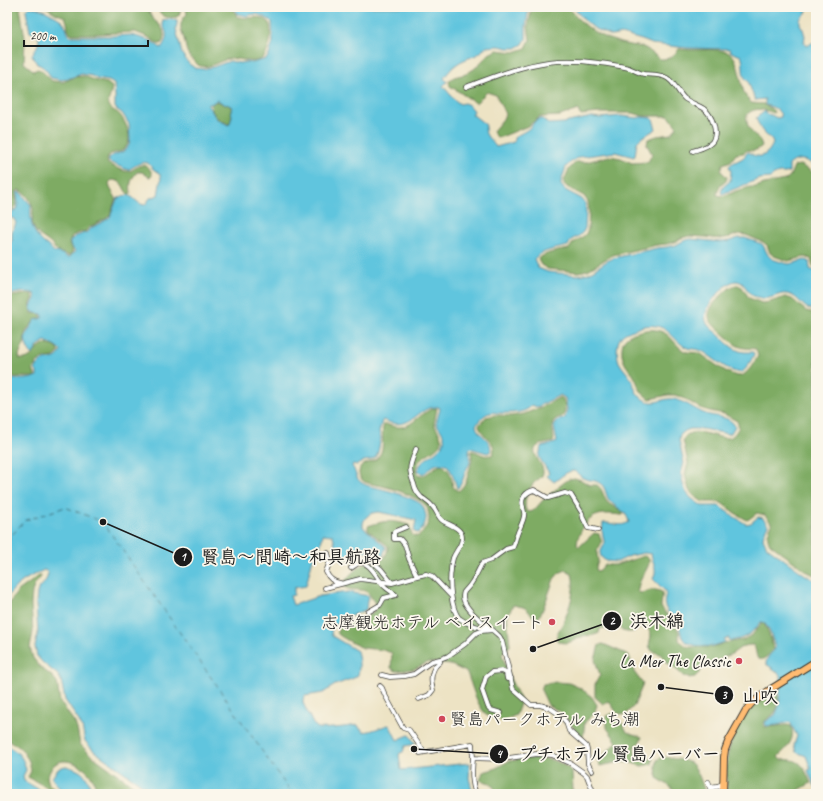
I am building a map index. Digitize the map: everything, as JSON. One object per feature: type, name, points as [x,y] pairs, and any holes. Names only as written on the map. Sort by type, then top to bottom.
[{"type":"main road","points":[[723,794],[724,757],[728,742],[746,710],[752,703],[771,689],[816,661]]},
{"type":"street","points":[[466,87],[525,67],[545,62],[558,61],[600,63],[631,69],[641,73],[662,76],[670,80],[685,99],[704,109],[711,117],[714,124],[714,140],[707,146],[693,151]]},
{"type":"street","points":[[416,449],[410,466],[410,474],[416,491],[436,509],[438,516],[442,521],[456,528],[462,537],[461,544],[453,558],[450,571],[450,586],[455,609],[459,618],[467,623],[477,627],[488,626]]},
{"type":"street","points":[[592,771],[588,764],[586,746],[569,731],[566,722],[559,714],[550,708],[540,705],[531,705],[513,689],[501,638],[470,610],[465,603],[463,596],[482,563],[491,560],[506,549],[513,547],[515,544],[525,514],[522,500],[528,492],[534,490],[548,498],[565,493],[572,495],[588,528],[598,530]]},
{"type":"street","points":[[406,527],[394,532],[394,539],[400,540],[405,545],[409,559],[417,576]]},
{"type":"street","points":[[328,553],[330,561],[326,572],[328,577],[334,582],[341,584]]},
{"type":"street","points":[[373,562],[392,583]]},
{"type":"street","points":[[351,568],[362,563],[367,565],[375,573],[383,585],[396,595],[384,598],[380,604],[368,612]]},
{"type":"street","points":[[325,588],[360,579],[392,583],[426,574],[432,576],[452,597]]},
{"type":"street","points":[[382,675],[390,677],[414,674],[432,661],[448,656],[481,631],[493,630]]},
{"type":"street","points":[[419,699],[429,695],[433,690],[430,681],[435,666],[440,662],[440,659]]},
{"type":"street","points":[[501,713],[491,710],[488,707],[482,690],[486,677],[492,672],[502,671],[506,673],[507,679],[511,678]]},
{"type":"street","points":[[380,686],[403,728],[409,730],[422,752],[472,744],[472,778],[473,788],[476,794]]},
{"type":"street","points":[[473,758],[502,759],[537,754],[552,756],[570,763],[584,773],[587,776],[594,794]]},
{"type":"street","points":[[713,794],[709,784],[715,787],[723,784]]},
{"type":"green space","points":[[7,7],[22,7],[20,8],[25,38],[24,63],[34,71],[37,69],[41,70],[52,81],[63,82],[75,77],[84,76],[107,83],[112,87],[108,105],[123,119],[127,127],[129,141],[124,149],[109,155],[107,160],[108,164],[127,171],[145,165],[149,168],[152,176],[149,177],[142,172],[137,172],[131,182],[131,194],[128,194],[119,181],[112,180],[109,183],[110,188],[116,198],[110,215],[86,231],[72,236],[69,244],[73,250],[71,255],[65,255],[54,249],[50,243],[36,231],[32,219],[33,209],[31,203],[22,191],[19,190],[16,192],[16,205],[7,215]]},
{"type":"green space","points":[[46,7],[145,7],[163,30],[163,41],[161,44],[158,44],[148,37],[135,32],[72,34],[68,30],[65,17]]},
{"type":"green space","points":[[157,7],[233,7],[237,17],[256,17],[269,22],[271,36],[268,49],[265,56],[256,61],[228,59],[209,66],[198,65],[188,55],[181,29],[182,21],[187,14],[186,9],[181,9],[177,17],[170,18],[162,15]]},
{"type":"green space","points":[[532,7],[568,7],[581,22],[606,38],[624,44],[643,47],[660,59],[672,57],[679,49],[719,50],[731,54],[736,60],[744,92],[747,98],[751,103],[764,104],[774,113],[763,110],[753,110],[747,115],[749,128],[760,141],[762,146],[759,149],[752,151],[748,150],[743,153],[736,154],[731,161],[723,164],[721,171],[727,177],[726,181],[721,185],[717,195],[727,195],[750,187],[785,180],[790,176],[794,166],[800,165],[816,174],[816,269],[813,267],[811,259],[805,257],[788,261],[785,260],[770,253],[767,245],[763,242],[746,235],[739,234],[721,239],[689,236],[667,244],[613,255],[588,270],[578,272],[548,269],[541,265],[538,259],[549,253],[569,249],[573,243],[586,234],[588,229],[588,202],[584,196],[564,184],[569,169],[576,162],[586,162],[609,156],[621,158],[632,163],[648,162],[652,154],[647,145],[648,139],[671,134],[677,127],[669,116],[643,116],[633,113],[599,113],[580,115],[578,110],[560,116],[540,117],[528,126],[501,137],[497,137],[493,131],[503,119],[505,114],[496,95],[487,92],[476,103],[450,86],[449,81],[454,77],[466,74],[474,69],[489,54],[497,50],[514,52],[526,48],[530,40],[528,26]]},
{"type":"green space","points":[[217,101],[226,105],[227,104],[232,108],[230,124],[220,120],[214,114],[211,104]]},
{"type":"green space","points":[[736,285],[742,287],[749,298],[762,303],[785,297],[792,299],[806,311],[816,313],[816,576],[806,571],[770,544],[768,534],[772,524],[765,515],[757,513],[747,520],[720,502],[703,502],[694,496],[689,490],[685,475],[688,463],[683,440],[687,435],[699,432],[726,438],[731,437],[735,434],[739,427],[737,421],[724,414],[700,408],[675,395],[650,399],[645,396],[640,389],[635,377],[627,367],[623,358],[622,345],[627,337],[634,333],[656,330],[669,336],[684,351],[700,354],[723,370],[731,374],[741,376],[750,369],[758,356],[756,349],[742,348],[738,346],[712,323],[709,316],[710,311],[716,301]]},
{"type":"green space","points":[[32,294],[33,296],[30,306],[32,313],[41,314],[41,318],[34,322],[26,331],[24,344],[20,352],[20,359],[28,358],[44,344],[55,346],[59,351],[53,357],[43,359],[36,364],[33,370],[35,377],[7,377],[7,297]]},
{"type":"green space","points":[[560,397],[564,401],[565,412],[563,416],[556,419],[553,423],[553,442],[539,445],[536,448],[535,454],[543,469],[543,472],[542,476],[533,484],[528,493],[525,503],[526,510],[529,512],[533,511],[544,499],[569,479],[575,478],[590,485],[597,485],[602,491],[607,502],[621,511],[623,515],[599,515],[590,519],[582,529],[577,543],[579,547],[594,533],[599,534],[601,538],[601,543],[597,551],[597,571],[600,570],[605,564],[616,565],[644,556],[647,557],[649,563],[638,587],[638,591],[640,593],[653,590],[662,592],[661,607],[676,626],[679,632],[679,640],[681,642],[689,647],[712,647],[724,643],[743,640],[752,635],[763,623],[771,639],[773,649],[767,657],[758,659],[753,645],[745,646],[710,665],[707,663],[702,665],[699,673],[695,677],[688,678],[683,676],[669,664],[660,654],[652,651],[649,646],[651,635],[647,626],[631,632],[622,631],[620,627],[611,632],[605,628],[602,628],[600,629],[599,633],[595,635],[584,636],[567,643],[560,642],[557,640],[558,631],[570,605],[573,592],[572,573],[566,570],[559,573],[554,579],[538,619],[523,607],[513,605],[507,617],[510,646],[502,654],[508,674],[521,701],[516,715],[503,721],[487,715],[483,711],[480,707],[467,673],[464,671],[451,665],[429,662],[414,669],[396,671],[391,668],[392,653],[383,650],[363,648],[339,635],[337,632],[339,628],[345,624],[364,618],[376,609],[375,603],[367,592],[344,587],[346,580],[356,570],[367,563],[379,562],[387,553],[388,546],[368,530],[368,526],[388,521],[398,522],[409,525],[412,534],[418,536],[423,532],[429,521],[427,507],[420,501],[396,490],[365,482],[360,477],[359,472],[362,466],[376,459],[381,452],[384,424],[403,427],[414,422],[429,410],[437,408],[434,424],[440,434],[441,441],[437,447],[419,461],[416,472],[419,476],[423,476],[442,465],[448,470],[453,487],[458,491],[466,482],[472,460],[471,451],[483,455],[492,455],[494,451],[492,443],[480,429],[479,425],[486,417],[496,415],[511,416],[524,414],[544,406]]},
{"type":"green space","points":[[39,576],[41,577],[35,584],[32,592],[31,604],[33,632],[30,648],[33,658],[40,667],[57,682],[60,702],[75,723],[80,744],[91,755],[145,794],[97,794],[96,787],[88,772],[79,765],[68,761],[63,761],[53,766],[48,774],[47,777],[49,784],[54,789],[53,791],[28,777],[31,771],[29,761],[18,746],[7,740],[7,609],[18,591]]},
{"type":"green space","points":[[603,644],[629,655],[634,672],[643,684],[634,706],[625,715],[617,713],[609,701],[603,704],[595,697],[595,684],[600,675],[595,660],[599,645]]},
{"type":"green space","points":[[556,682],[569,683],[580,688],[592,697],[597,705],[594,714],[585,722],[583,737],[559,711],[548,705],[541,690],[543,684]]},
{"type":"green space","points":[[777,693],[777,709],[763,724],[765,727],[791,726],[792,735],[790,743],[778,757],[781,760],[793,760],[801,764],[811,783],[792,794],[727,794],[728,756],[735,732],[743,718],[753,707]]},
{"type":"green space","points":[[614,713],[627,732],[642,737],[639,743],[634,747],[636,756],[653,759],[652,764],[642,766],[625,761],[600,766],[597,761],[617,742],[607,728],[606,716]]},
{"type":"green space","points":[[663,757],[691,763],[698,773],[706,794],[677,794],[657,778],[657,760]]},
{"type":"green space","points":[[530,758],[552,760],[562,764],[572,771],[573,790],[568,794],[499,794],[490,783],[480,780],[483,772],[494,769],[509,761]]},
{"type":"water","points":[[30,7],[41,9],[59,19],[64,24],[70,36],[132,35],[151,41],[161,48],[166,37],[163,20],[175,20],[177,21],[176,29],[182,54],[189,64],[195,68],[202,69],[230,61],[252,63],[263,60],[269,55],[273,42],[272,22],[256,14],[247,16],[237,14],[235,7],[529,7],[526,26],[526,39],[523,44],[516,48],[499,46],[485,47],[480,53],[455,65],[444,78],[447,82],[443,86],[460,104],[465,103],[472,108],[474,111],[472,114],[486,125],[486,135],[496,147],[514,142],[514,138],[528,129],[539,119],[543,119],[548,124],[564,123],[592,117],[641,117],[652,118],[656,129],[637,142],[634,157],[615,152],[579,157],[566,167],[561,185],[565,190],[582,199],[585,203],[585,228],[579,236],[571,240],[568,246],[550,250],[537,256],[534,259],[538,268],[548,272],[578,275],[589,273],[614,258],[676,245],[690,239],[721,242],[745,238],[762,244],[772,259],[789,264],[805,260],[809,261],[810,269],[816,272],[816,310],[807,308],[790,295],[780,294],[770,298],[762,298],[752,295],[739,281],[731,282],[710,303],[705,316],[709,326],[736,350],[753,352],[754,355],[747,367],[742,372],[733,371],[727,368],[700,350],[685,347],[668,331],[658,326],[644,326],[625,333],[619,339],[617,355],[619,362],[632,381],[635,390],[643,399],[652,402],[668,399],[677,400],[706,414],[730,420],[733,423],[735,426],[731,433],[728,434],[703,429],[690,429],[680,435],[679,440],[684,463],[681,474],[686,492],[691,498],[702,506],[719,506],[746,524],[751,523],[758,517],[763,518],[768,525],[763,538],[767,547],[816,581],[816,788],[808,770],[811,769],[806,756],[796,752],[794,745],[797,736],[790,722],[766,726],[765,724],[765,722],[775,715],[780,704],[779,698],[781,683],[780,675],[766,664],[768,657],[775,649],[771,634],[765,624],[763,622],[760,623],[753,631],[743,638],[729,641],[729,638],[724,639],[725,642],[713,646],[696,646],[685,641],[682,637],[678,624],[666,609],[665,591],[653,579],[655,569],[651,554],[644,553],[630,556],[617,562],[606,561],[601,557],[600,553],[604,545],[602,531],[603,523],[623,525],[629,522],[626,514],[609,500],[603,486],[596,481],[583,478],[574,471],[568,472],[554,482],[547,476],[549,473],[539,457],[541,447],[557,442],[554,427],[555,422],[565,418],[567,409],[565,398],[560,395],[539,406],[536,407],[532,405],[526,410],[513,413],[491,413],[482,418],[476,425],[479,432],[490,444],[490,452],[487,453],[470,448],[470,464],[458,488],[452,473],[446,465],[437,464],[425,473],[418,470],[420,465],[438,450],[444,442],[444,437],[436,423],[440,409],[439,407],[425,410],[408,422],[401,424],[383,420],[379,432],[381,438],[376,457],[357,465],[353,464],[352,466],[358,478],[364,484],[415,500],[422,505],[426,517],[424,526],[418,533],[414,532],[416,520],[379,512],[367,516],[363,527],[386,547],[382,558],[379,558],[379,554],[369,547],[366,552],[355,552],[351,554],[348,559],[341,561],[340,557],[337,557],[333,535],[323,534],[320,548],[313,558],[306,586],[294,588],[294,595],[290,596],[293,605],[320,596],[348,592],[369,596],[366,610],[339,621],[331,631],[332,636],[357,651],[359,663],[358,675],[335,685],[323,693],[305,696],[303,703],[313,724],[318,728],[338,728],[358,725],[363,732],[388,725],[390,726],[397,740],[409,735],[416,744],[405,746],[403,752],[400,753],[401,770],[470,763],[469,778],[473,794],[151,794],[145,787],[94,751],[85,741],[82,727],[65,700],[61,680],[57,674],[37,656],[35,647],[38,632],[36,604],[37,593],[39,587],[47,578],[48,573],[44,570],[28,578],[14,588],[7,598],[7,380],[34,378],[37,376],[37,372],[35,370],[41,362],[55,358],[61,351],[56,346],[45,341],[39,345],[33,354],[31,354],[27,347],[25,339],[27,333],[35,320],[42,318],[43,316],[42,314],[35,313],[31,310],[31,305],[35,298],[35,294],[25,292],[7,295],[7,278],[11,273],[7,267],[7,246],[12,241],[12,232],[16,223],[14,219],[8,215],[17,209],[17,193],[21,193],[31,205],[31,221],[36,234],[54,252],[70,257],[75,251],[70,245],[70,241],[74,237],[87,232],[110,217],[117,199],[126,195],[144,205],[150,198],[158,195],[161,178],[160,174],[148,163],[140,163],[128,170],[109,162],[109,158],[111,156],[126,149],[130,140],[129,124],[122,113],[115,107],[114,84],[109,81],[82,74],[62,80],[51,78],[42,66],[37,64],[32,55],[38,45],[39,40],[37,33],[30,32],[26,11]],"holes":[[[217,100],[226,105],[227,104],[232,107],[232,116],[230,124],[228,125],[216,118],[208,106],[208,104],[211,104]]]},
{"type":"water","points":[[573,7],[807,7],[807,12],[800,19],[800,24],[805,36],[804,42],[806,46],[816,41],[816,166],[806,161],[799,160],[789,165],[789,172],[779,173],[770,178],[759,179],[722,194],[721,192],[723,187],[730,181],[731,171],[729,166],[743,158],[748,152],[756,156],[763,156],[773,143],[761,130],[756,118],[765,111],[766,114],[777,118],[781,117],[780,113],[776,109],[765,105],[765,99],[755,100],[748,81],[743,73],[743,62],[741,56],[731,52],[730,49],[687,48],[652,44],[621,34],[612,36],[594,28],[584,20]]},
{"type":"water","points":[[7,746],[15,750],[22,758],[26,770],[23,776],[24,781],[47,794],[7,794]]},
{"type":"water","points":[[66,766],[81,772],[84,775],[89,783],[92,794],[60,794],[59,787],[52,778],[58,770]]},
{"type":"ferry route","points":[[7,541],[24,521],[65,507],[103,522],[292,794]]},
{"type":"place","name":"賢島～間崎～和具航路","points":[[103,522]]},
{"type":"place","name":"志摩観光ホテル ベイスイート","points":[[552,622]]},
{"type":"place","name":"浜木綿","points":[[533,649]]},
{"type":"place","name":"La Mer The Classic","points":[[739,661]]},
{"type":"place","name":"山吹","points":[[661,687]]},
{"type":"place","name":"賢島パークホテル みち潮","points":[[442,719]]},
{"type":"place","name":"プチホテル 賢島ハーバー","points":[[414,749]]}]
